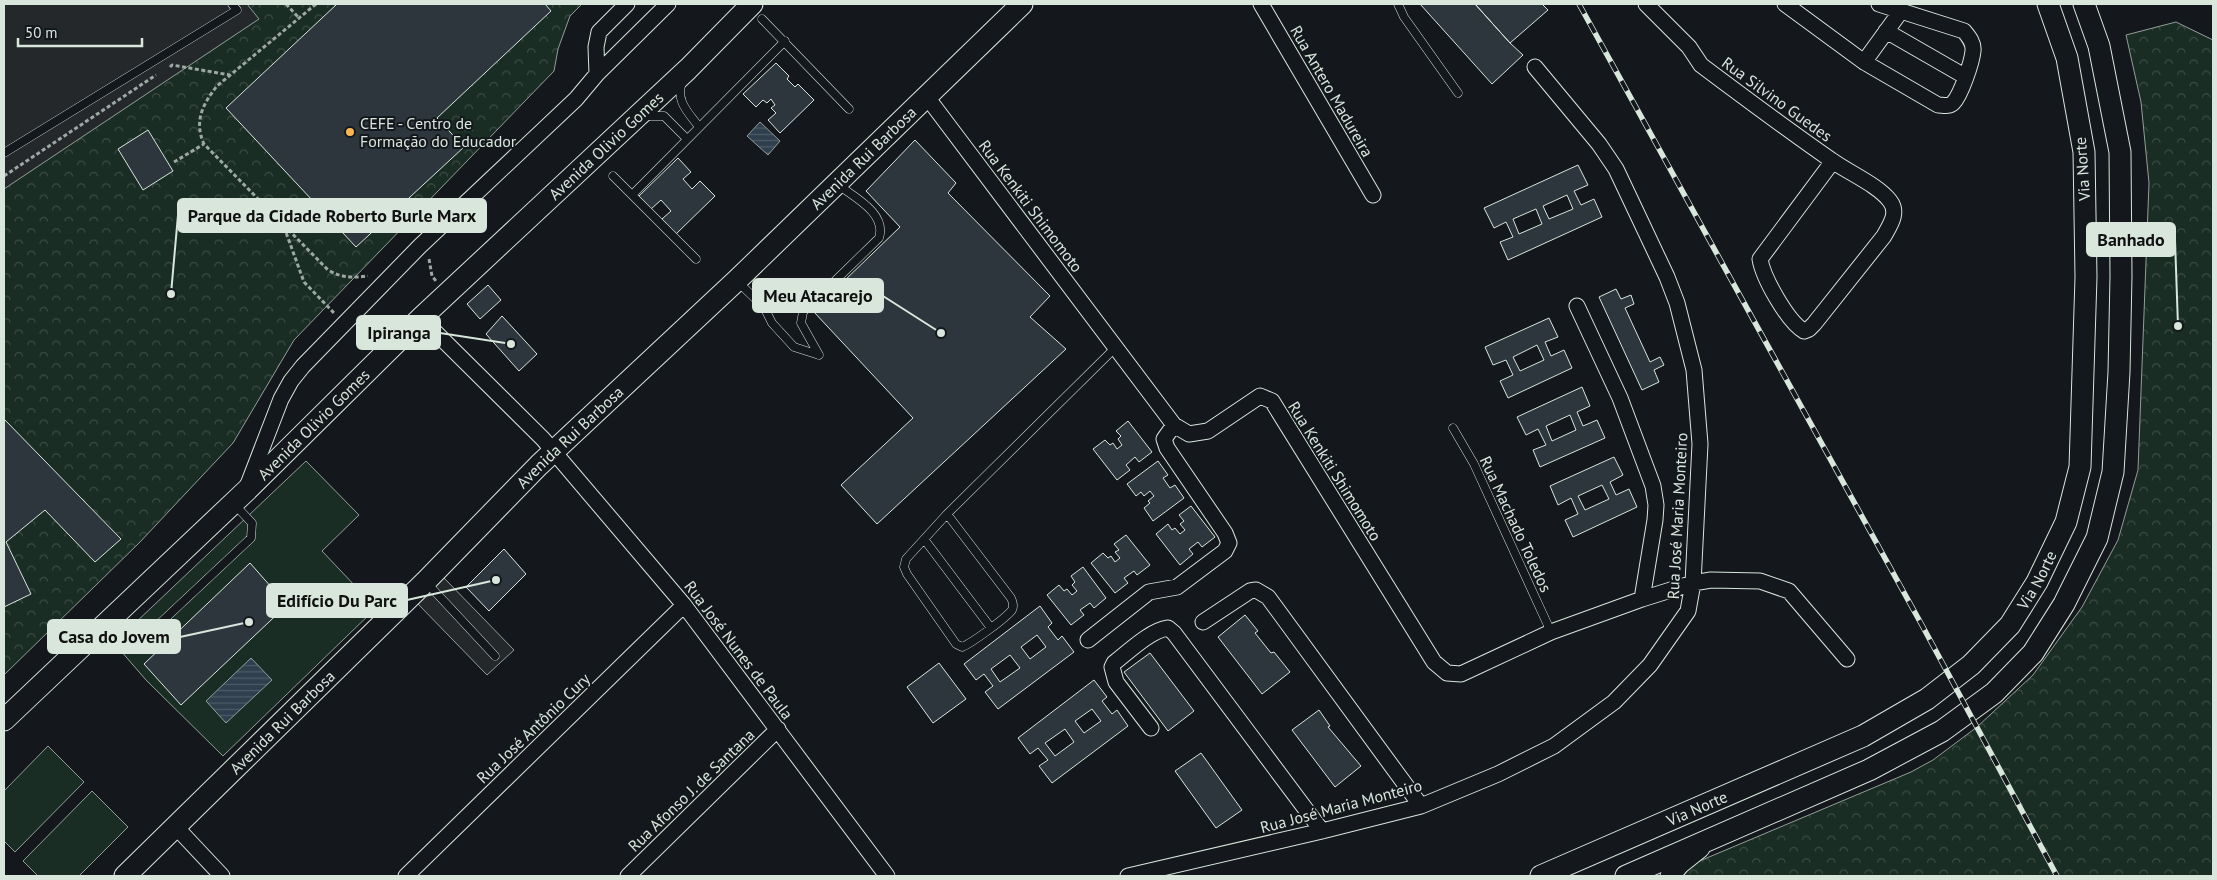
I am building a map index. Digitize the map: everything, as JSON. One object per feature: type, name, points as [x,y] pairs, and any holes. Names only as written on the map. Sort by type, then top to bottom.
[{"type":"main road","name":"Avenida Rui Barbosa","points":[[125,876],[425,582],[539,465],[736,281],[1022,4]]},
{"type":"main road","name":"Via Norte","points":[[1541,876],[1864,736],[1928,699],[1971,665],[2010,626],[2037,582],[2066,522],[2080,467],[2086,277],[2084,152],[2067,58],[2048,4]]},
{"type":"main road","name":"Via Norte","points":[[1626,876],[1869,770],[1942,731],[1994,693],[2033,653],[2064,604],[2097,538],[2113,472],[2121,276],[2120,152],[2099,46],[2084,4]]},
{"type":"main road","name":"Avenida Olivio Gomes","points":[[4,720],[633,118],[688,69],[757,12]]},
{"type":"street","points":[[597,74],[596,47],[599,32],[627,4]]},
{"type":"street","points":[[239,497],[291,381],[343,323],[420,246],[576,99],[597,74],[668,4]]},
{"type":"street","name":"Rua Antero Madureira","points":[[1262,4],[1373,195]]},
{"type":"street","name":"Rua Silvino Guedes","points":[[1646,4],[1689,47],[1701,66],[1882,193],[1891,202],[1894,213],[1892,223],[1884,236],[1814,324],[1804,331],[1793,322],[1761,266],[1760,259],[1834,161]]},
{"type":"street","points":[[1785,4],[1864,62],[1938,105],[1948,106],[1953,103],[1966,77],[1973,51],[1972,40],[1964,31],[1879,4]]},
{"type":"street","points":[[1864,62],[1901,11]]},
{"type":"street","points":[[1886,31],[1966,77]]},
{"type":"street","name":"Rua José Maria Monteiro","points":[[1128,876],[1421,806],[1498,774],[1554,746],[1614,702],[1650,665],[1688,611],[1693,583],[1700,444],[1694,370],[1677,303],[1667,277],[1616,169],[1599,144],[1535,67]]},
{"type":"street","name":"Rua Kenkiti Shimomoto","points":[[927,97],[1174,425],[1189,434],[1208,431],[1260,396],[1272,401],[1434,662],[1448,673],[1461,674],[1551,632],[1642,599],[1693,583],[1733,579],[1760,582],[1789,591],[1847,659]]},
{"type":"street","points":[[1577,306],[1620,398],[1653,486],[1656,505],[1655,520],[1642,599]]},
{"type":"street","name":"Rua José Nunes de Paula","points":[[422,318],[543,439],[684,605],[887,876]]},
{"type":"street","points":[[1088,640],[1149,592],[1177,587],[1225,551],[1230,543],[1166,448],[1164,439],[1174,425]]},
{"type":"street","points":[[1203,622],[1250,591],[1256,590],[1268,597],[1421,806]]},
{"type":"street","name":"Rua José Antônio Cury","points":[[406,876],[684,605]]},
{"type":"street","points":[[1151,728],[1116,682],[1112,667],[1114,663],[1152,634],[1161,628],[1168,628],[1174,633],[1322,831]]},
{"type":"street","name":"Rua Afonso J. de Santana","points":[[628,876],[778,729]]},
{"type":"street","points":[[176,827],[222,876]]},
{"type":"street","points":[[1670,876],[1680,864],[1714,838]]},
{"type":"lane","points":[[4,153],[237,10],[232,4]]},
{"type":"lane","points":[[1398,4],[1404,17],[1458,93]]},
{"type":"lane","points":[[757,12],[849,109]]},
{"type":"lane","points":[[632,195],[785,41]]},
{"type":"lane","points":[[688,69],[680,89],[681,102],[699,127]]},
{"type":"lane","points":[[633,118],[653,114],[664,116],[687,139]]},
{"type":"lane","points":[[613,176],[696,259]]},
{"type":"lane","points":[[736,281],[764,307],[772,323],[794,347],[819,354],[801,323],[803,312],[879,238],[881,230],[879,221],[868,207],[836,184]]},
{"type":"lane","points":[[946,514],[1011,598],[1013,604],[1012,610],[991,628],[962,647],[956,644],[904,567],[906,559],[946,514],[1116,347]]},
{"type":"lane","name":"Rua Machado Toledos","points":[[1453,428],[1474,464],[1551,632]]},
{"type":"lane","points":[[106,621],[129,643],[140,642],[250,538],[252,523],[239,497]]},
{"type":"lane","points":[[924,539],[991,628]]},
{"type":"lane","points":[[425,582],[495,656]]},
{"type":"path","points":[[286,4],[300,19]]},
{"type":"path","points":[[316,4],[217,86],[205,103],[198,127],[204,144],[328,270],[340,276],[352,278],[375,275]]},
{"type":"path","points":[[4,176],[172,65],[231,75]]},
{"type":"path","points":[[174,162],[204,144]]},
{"type":"path","points":[[283,224],[304,282],[343,323]]},
{"type":"path","points":[[420,246],[428,255],[432,276],[448,294]]},
{"type":"green space","points":[[4,4],[582,4],[570,16],[558,49],[554,71],[294,340],[233,443],[140,542],[4,675]]},
{"type":"green space","points":[[2176,22],[2213,40],[2213,876],[1664,876],[1911,772],[1933,760],[1977,727],[2033,675],[2082,607],[2118,540],[2138,470],[2149,183],[2141,102],[2126,35]]},
{"type":"green space","points":[[306,461],[359,515],[322,551],[376,608],[223,756],[146,680],[114,643]]},
{"type":"green space","points":[[48,746],[84,782],[15,852],[4,841],[4,791]]},
{"type":"green space","points":[[92,791],[128,827],[79,876],[38,876],[23,861]]},
{"type":"shaded area","points":[[4,4],[247,4],[259,19],[4,189]]},
{"type":"shaded area","points":[[444,578],[514,650],[487,675],[418,604]]},
{"type":"water","points":[[760,122],[780,141],[768,155],[747,136]]},
{"type":"water","points":[[251,658],[272,680],[226,723],[206,701]]},
{"type":"building","name":"CEFE - Centro de Formação do Educador","points":[[337,4],[545,4],[551,11],[437,118],[464,147],[356,247],[226,108]]},
{"type":"building","points":[[1420,4],[1475,4],[1523,55],[1492,84]]},
{"type":"building","points":[[1475,4],[1542,4],[1548,10],[1510,43]]},
{"type":"building","points":[[776,63],[789,76],[787,79],[795,87],[798,84],[814,100],[780,133],[768,120],[776,113],[771,108],[775,105],[771,99],[767,103],[763,100],[756,107],[743,94]]},
{"type":"building","points":[[148,130],[173,171],[143,190],[118,149]]},
{"type":"building","points":[[915,140],[956,183],[948,193],[1050,296],[1030,317],[1066,349],[877,524],[841,485],[913,418],[813,311],[900,227],[866,191]]},
{"type":"building","points":[[678,158],[691,172],[683,179],[692,189],[700,181],[715,196],[676,234],[662,219],[671,211],[661,200],[651,209],[639,196]]},
{"type":"building","points":[[1578,165],[1588,185],[1574,191],[1581,205],[1594,199],[1602,217],[1508,260],[1500,242],[1513,237],[1506,222],[1494,228],[1484,208]],"holes":[[[1567,195],[1573,209],[1549,219],[1543,206]],[[1536,209],[1542,224],[1519,234],[1513,219]]]},
{"type":"building","points":[[488,285],[501,300],[480,319],[467,304]]},
{"type":"building","points":[[1616,289],[1621,299],[1631,295],[1634,304],[1625,308],[1650,362],[1660,357],[1664,365],[1654,370],[1659,382],[1642,390],[1599,297]]},
{"type":"building","points":[[502,316],[537,354],[519,371],[486,334]]},
{"type":"building","points":[[1549,318],[1558,337],[1545,342],[1551,356],[1564,350],[1572,368],[1508,398],[1500,381],[1513,375],[1506,360],[1493,365],[1485,347]],"holes":[[[1537,345],[1544,360],[1520,371],[1513,357]]]},
{"type":"building","points":[[1582,387],[1590,406],[1577,412],[1583,426],[1597,420],[1605,438],[1540,467],[1533,450],[1546,445],[1538,429],[1526,435],[1517,417]],"holes":[[[1570,415],[1576,430],[1552,441],[1546,426]]]},
{"type":"building","points":[[4,419],[121,539],[95,562],[45,510],[6,542],[31,594],[4,607]]},
{"type":"building","points":[[1128,421],[1152,452],[1139,462],[1135,457],[1126,465],[1130,470],[1117,480],[1093,449],[1105,440],[1110,445],[1113,443],[1117,449],[1122,445],[1118,439],[1121,436],[1116,431]]},
{"type":"building","points":[[1614,457],[1623,475],[1610,482],[1616,495],[1629,489],[1637,507],[1573,537],[1565,520],[1578,514],[1571,498],[1558,505],[1550,486]],"holes":[[[1602,485],[1609,499],[1585,510],[1578,496]]]},
{"type":"building","points":[[1158,461],[1168,475],[1163,478],[1170,488],[1175,485],[1184,498],[1153,521],[1144,508],[1154,496],[1150,491],[1144,496],[1141,492],[1136,496],[1127,484]]},
{"type":"building","points":[[1191,506],[1215,537],[1202,547],[1198,542],[1189,549],[1193,554],[1180,565],[1156,534],[1168,524],[1172,530],[1175,528],[1180,534],[1185,530],[1180,524],[1184,521],[1179,515]]},
{"type":"building","points":[[1126,535],[1150,565],[1137,575],[1134,571],[1124,578],[1128,583],[1115,593],[1091,563],[1103,553],[1108,558],[1111,556],[1115,562],[1120,558],[1115,552],[1119,550],[1114,544]]},
{"type":"building","points":[[504,549],[526,574],[489,611],[466,587]]},
{"type":"building","points":[[250,563],[287,605],[181,705],[144,664]]},
{"type":"building","points":[[1083,567],[1106,598],[1094,608],[1090,603],[1080,610],[1084,615],[1071,625],[1047,595],[1059,585],[1064,591],[1067,589],[1072,595],[1077,591],[1072,585],[1075,582],[1071,576]]},
{"type":"building","points":[[1040,606],[1052,623],[1048,627],[1058,640],[1062,636],[1074,652],[998,709],[985,692],[993,686],[984,674],[976,680],[964,664]],"holes":[[[1037,635],[1046,647],[1030,659],[1021,647]],[[1010,655],[1020,668],[1000,682],[991,669]]]},
{"type":"building","points":[[1245,615],[1258,631],[1255,633],[1290,672],[1262,694],[1218,637]]},
{"type":"building","points":[[1150,653],[1194,711],[1168,731],[1124,672]]},
{"type":"building","points":[[939,663],[966,699],[933,723],[907,687]]},
{"type":"building","points":[[1094,680],[1107,697],[1102,701],[1112,714],[1117,710],[1128,726],[1052,783],[1039,766],[1048,760],[1038,748],[1030,754],[1018,738]],"holes":[[[1092,709],[1101,721],[1084,733],[1075,721]],[[1065,729],[1074,742],[1055,756],[1045,743]]]},
{"type":"building","points":[[1319,710],[1330,726],[1328,727],[1361,766],[1335,787],[1292,730]]},
{"type":"building","points":[[1201,753],[1242,810],[1216,828],[1175,771]]},
{"type":"railway","points":[[1579,4],[1923,627],[2057,876]]},
{"type":"place","name":"CEFE - Centro de Formação do Educador","points":[[350,132]]},
{"type":"place","name":"Parque da Cidade Roberto Burle Marx","points":[[171,294]]},
{"type":"place","name":"Banhado","points":[[2178,326]]},
{"type":"place","name":"Meu Atacarejo","points":[[941,333]]},
{"type":"place","name":"Ipiranga","points":[[511,344]]},
{"type":"place","name":"Edifício Du Parc","points":[[496,580]]},
{"type":"place","name":"Casa do Jovem","points":[[249,622]]}]
